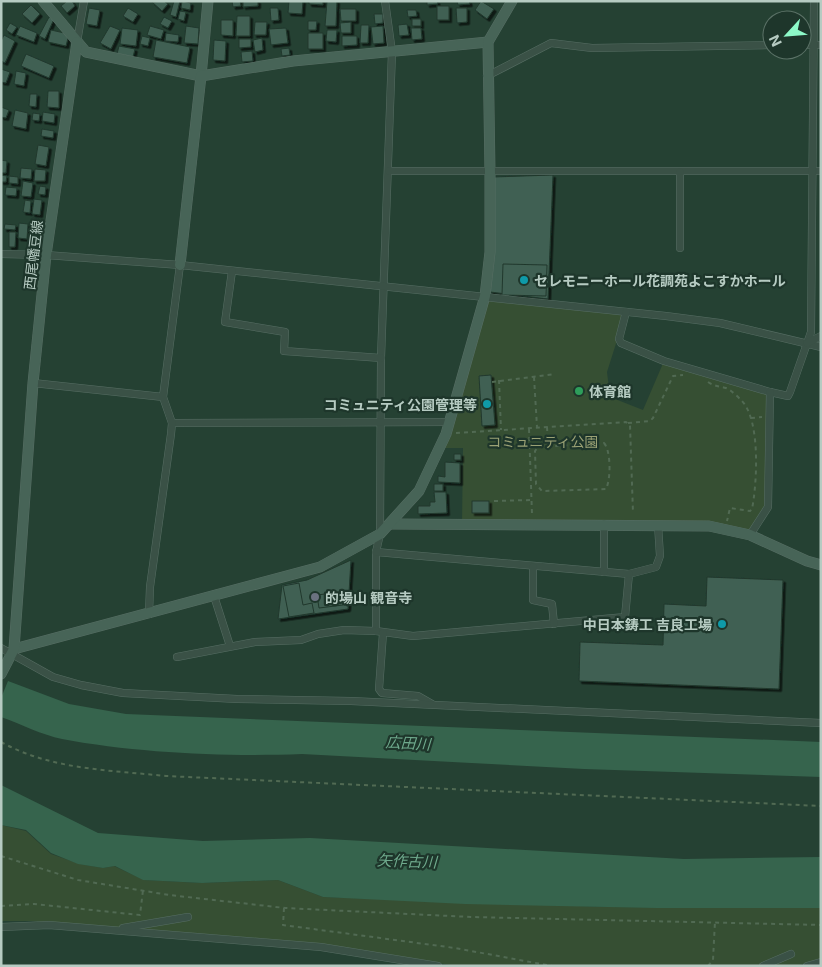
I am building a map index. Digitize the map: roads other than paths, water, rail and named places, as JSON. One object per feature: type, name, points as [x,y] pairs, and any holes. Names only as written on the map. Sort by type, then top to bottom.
[{"type":"street","points":[[42,1],[86,52],[201,76],[293,60],[488,42]]},
{"type":"street","points":[[77,42],[84,1]]},
{"type":"street","points":[[149,614],[150,587],[172,423],[164,397],[208,1]]},
{"type":"street","points":[[385,1],[392,52],[381,358],[380,534],[376,552],[380,632],[379,688],[382,693],[418,696],[435,705]]},
{"type":"street","points":[[1,648],[13,650],[320,567],[380,534],[419,491],[446,434],[486,296],[490,252],[488,42],[512,1]]},
{"type":"street","points":[[626,312],[619,339],[621,343],[664,361],[788,396],[811,332],[817,171],[818,44],[814,1]]},
{"type":"street","name":"西尾幡豆線","points":[[1,674],[13,650],[33,383],[46,255],[77,42]]},
{"type":"street","points":[[487,76],[551,43],[592,48],[762,45]]},
{"type":"street","points":[[389,171],[490,173],[817,171]]},
{"type":"street","points":[[680,172],[680,248]]},
{"type":"street","points":[[1,254],[46,255],[180,265],[486,296],[720,323],[821,347]]},
{"type":"street","points":[[232,271],[225,322],[285,332],[284,351],[381,358]]},
{"type":"street","points":[[807,343],[821,336]]},
{"type":"street","points":[[33,383],[164,397]]},
{"type":"street","points":[[750,535],[768,507],[770,392]]},
{"type":"street","points":[[172,423],[450,422]]},
{"type":"street","points":[[391,524],[709,526],[750,535],[807,561],[821,565]]},
{"type":"street","points":[[604,524],[604,572]]},
{"type":"street","points":[[376,552],[629,574],[656,567],[660,556],[658,525]]},
{"type":"street","points":[[533,567],[533,600],[552,604],[554,624]]},
{"type":"street","points":[[177,657],[255,642],[301,640],[318,634],[344,630],[412,636],[625,617],[629,574]]},
{"type":"street","points":[[214,596],[230,646]]},
{"type":"street","points":[[13,650],[53,677],[81,685],[123,693],[237,699],[351,701],[821,723]]},
{"type":"street","points":[[113,930],[188,916]]},
{"type":"street","points":[[1,927],[49,925],[321,947],[438,966]]},
{"type":"street","points":[[763,966],[791,954]]},
{"type":"street","points":[[807,966],[821,962]]},
{"type":"water","name":"広田川","points":[[8,681],[69,704],[126,714],[821,742],[821,777],[584,769],[302,754],[182,753],[120,748],[54,737],[1,717],[1,698]]},
{"type":"water","name":"矢作古川","points":[[1,785],[98,833],[203,841],[310,838],[684,859],[821,857],[821,908],[656,908],[465,904],[323,897],[278,880],[202,883],[143,880],[115,866],[103,868],[78,864],[51,853],[26,830],[1,825]]},
{"type":"place","name":"セレモニーホール花調苑よこすかホール","points":[[524,280]]},
{"type":"place","name":"体育館","points":[[579,391]]},
{"type":"place","name":"コミュニティ公園管理等","points":[[487,404]]},
{"type":"place","name":"的場山 観音寺","points":[[315,597]]},
{"type":"place","name":"中日本鋳工 吉良工場","points":[[722,624]]},
{"type":"park label","name":"コミュニティ公園","points":[[543,441]]}]
